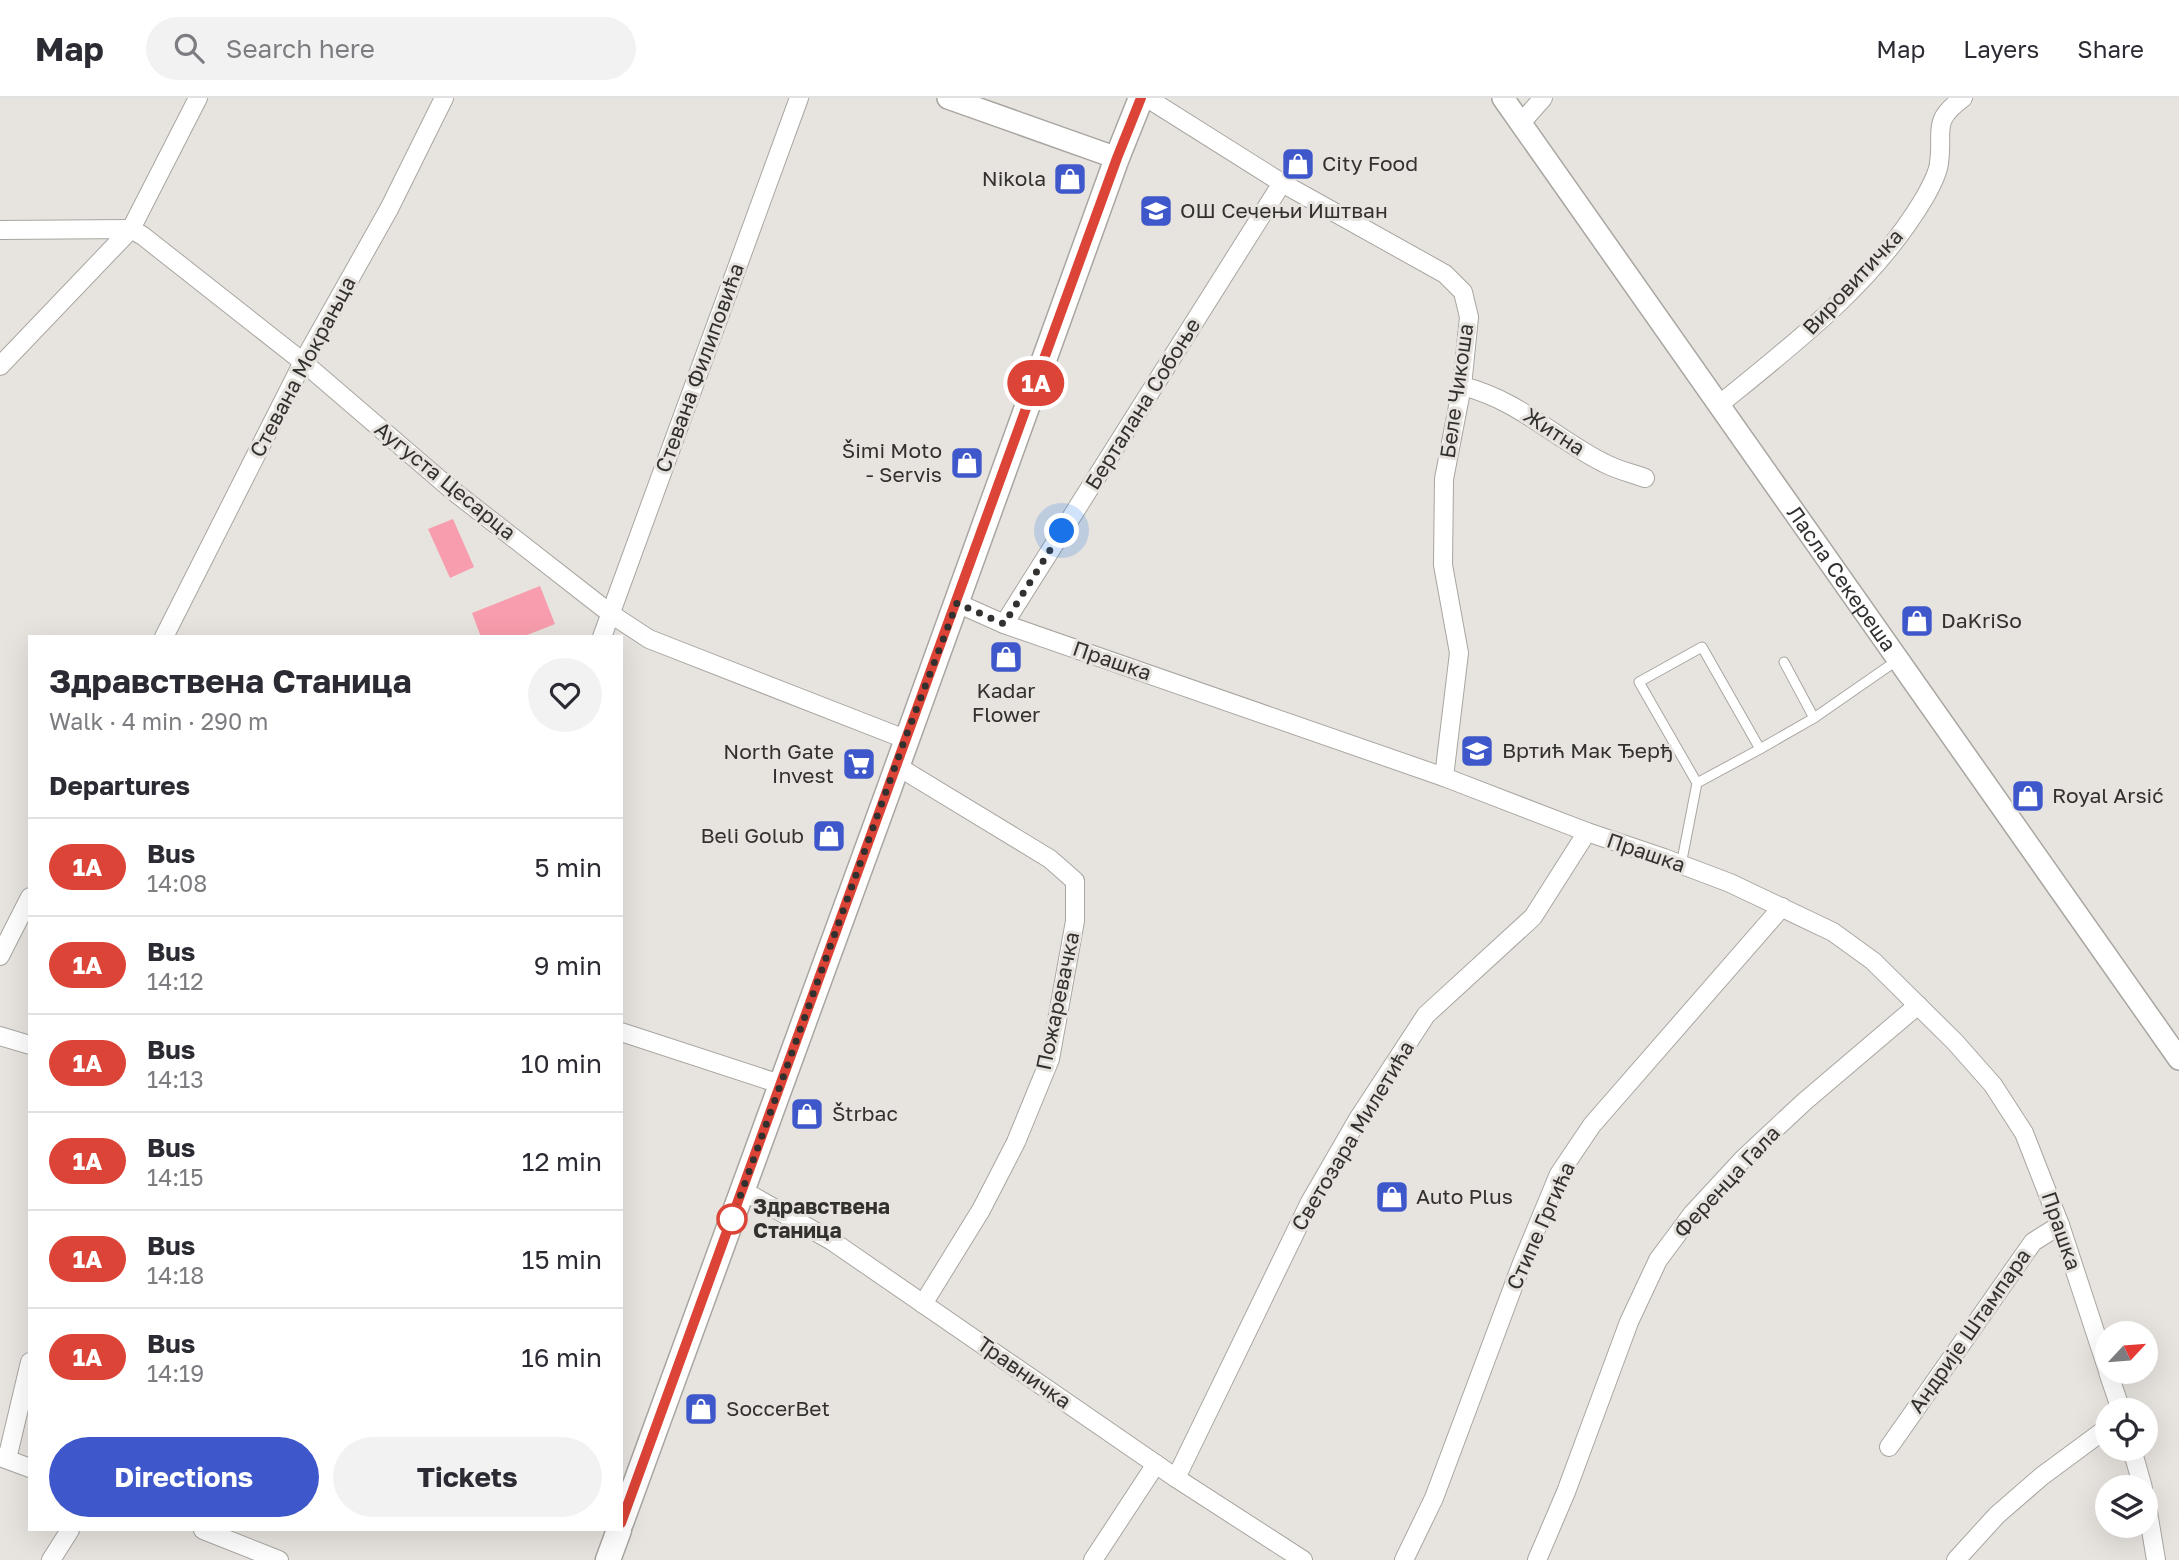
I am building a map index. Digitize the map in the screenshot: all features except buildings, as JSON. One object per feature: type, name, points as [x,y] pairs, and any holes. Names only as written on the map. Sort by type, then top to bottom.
[{"type":"main road","points":[[623,1517],[1141,98]]},
{"type":"main road","points":[[608,1560],[619,1531]]},
{"type":"street","points":[[0,366],[131,229],[198,98]]},
{"type":"street","name":"Стевана Мокрањца","points":[[165,635],[303,362],[389,209],[444,98]]},
{"type":"street","name":"Стевана Филиповића","points":[[603,635],[799,98]]},
{"type":"street","points":[[948,98],[1117,158]]},
{"type":"street","name":"Беле Чикоша","points":[[1147,98],[1282,183],[1445,274],[1463,292],[1469,317],[1462,386],[1444,479],[1442,523],[1443,565],[1459,653],[1444,777]]},
{"type":"street","name":"Ласла Секереша","points":[[1503,98],[2179,1059]]},
{"type":"street","points":[[1520,124],[1543,98]]},
{"type":"street","name":"Вировитичка","points":[[1720,404],[1813,329],[1868,274],[1905,229],[1926,195],[1939,164],[1942,118],[1963,98]]},
{"type":"street","name":"Берталана Собоње","points":[[1004,624],[1282,183]]},
{"type":"street","points":[[0,230],[131,229]]},
{"type":"street","name":"Аугуста Цесарца","points":[[131,229],[144,236],[303,362],[452,490],[611,614],[649,639],[905,739]]},
{"type":"street","name":"Житна","points":[[1462,386],[1485,391],[1533,416],[1606,464],[1645,478]]},
{"type":"street","name":"Прашка","points":[[957,603],[1004,624],[1444,777],[1587,832],[1681,864],[1730,883],[1833,932],[1873,961],[1993,1084],[2024,1133],[2060,1224],[2095,1330]]},
{"type":"street","name":"Пожаревачка","points":[[897,766],[1050,859],[1075,881],[1075,921],[1050,1059],[1016,1142],[981,1210],[923,1304]]},
{"type":"street","name":"Светозара Милетића","points":[[1176,1479],[1310,1202],[1358,1119],[1426,1015],[1533,917],[1587,832]]},
{"type":"street","points":[[0,956],[28,901]]},
{"type":"street","name":"Стипе Гргића","points":[[1404,1560],[1434,1498],[1522,1263],[1559,1174],[1592,1125],[1782,907]]},
{"type":"street","name":"Ференца Гала","points":[[1537,1560],[1566,1492],[1629,1322],[1658,1260],[1693,1213],[1743,1159],[1804,1102],[1918,1005]]},
{"type":"street","points":[[623,1033],[780,1084]]},
{"type":"street","points":[[0,1036],[28,1044]]},
{"type":"street","name":"Травничка","points":[[742,1190],[832,1241],[1176,1479],[1303,1560]]},
{"type":"street","name":"Андрије Штампара","points":[[1889,1447],[2034,1241],[2060,1224]]},
{"type":"street","points":[[28,1369],[3,1458],[28,1467]]},
{"type":"street","points":[[1955,1560],[1997,1515],[2042,1476],[2095,1437]]},
{"type":"street","points":[[1093,1560],[1156,1464]]},
{"type":"street","points":[[51,1560],[69,1531]]},
{"type":"street","points":[[206,1531],[279,1560]]},
{"type":"street","points":[[2152,1538],[2156,1560]]},
{"type":"lane","points":[[1681,864],[1697,783],[1639,682],[1702,647],[1760,749]]},
{"type":"lane","points":[[1697,783],[1814,718],[1899,659]]},
{"type":"lane","points":[[1784,662],[1814,718]]},
{"type":"shaded area","points":[[453,519],[474,567],[450,578],[428,529]]},
{"type":"shaded area","points":[[540,586],[555,624],[527,635],[480,635],[472,613]]},
{"type":"bus line","name":"1A","points":[[623,1517],[1141,98]]},
{"type":"place","name":"City Food","points":[[1298,164]]},
{"type":"place","name":"Nikola","points":[[1070,179]]},
{"type":"place","name":"ОШ Сечењи Иштван","points":[[1156,211]]},
{"type":"place","name":"Šimi Moto - Servis","points":[[967,463]]},
{"type":"place","name":"DaKriSo","points":[[1917,621]]},
{"type":"place","name":"Kadar Flower","points":[[1006,657]]},
{"type":"place","name":"Вртић Мак Ђерђ","points":[[1477,751]]},
{"type":"place","name":"North Gate Invest","points":[[859,764]]},
{"type":"place","name":"Royal Arsić","points":[[2028,796]]},
{"type":"place","name":"Beli Golub","points":[[829,836]]},
{"type":"place","name":"Štrbac","points":[[807,1114]]},
{"type":"place","name":"Auto Plus","points":[[1392,1197]]},
{"type":"place","name":"Здравствена Станица","points":[[732,1219]]},
{"type":"place","name":"SoccerBet","points":[[701,1409]]},
{"type":"route","points":[[732,1219],[905,739],[957,603],[1004,624],[1062,531]]}]
